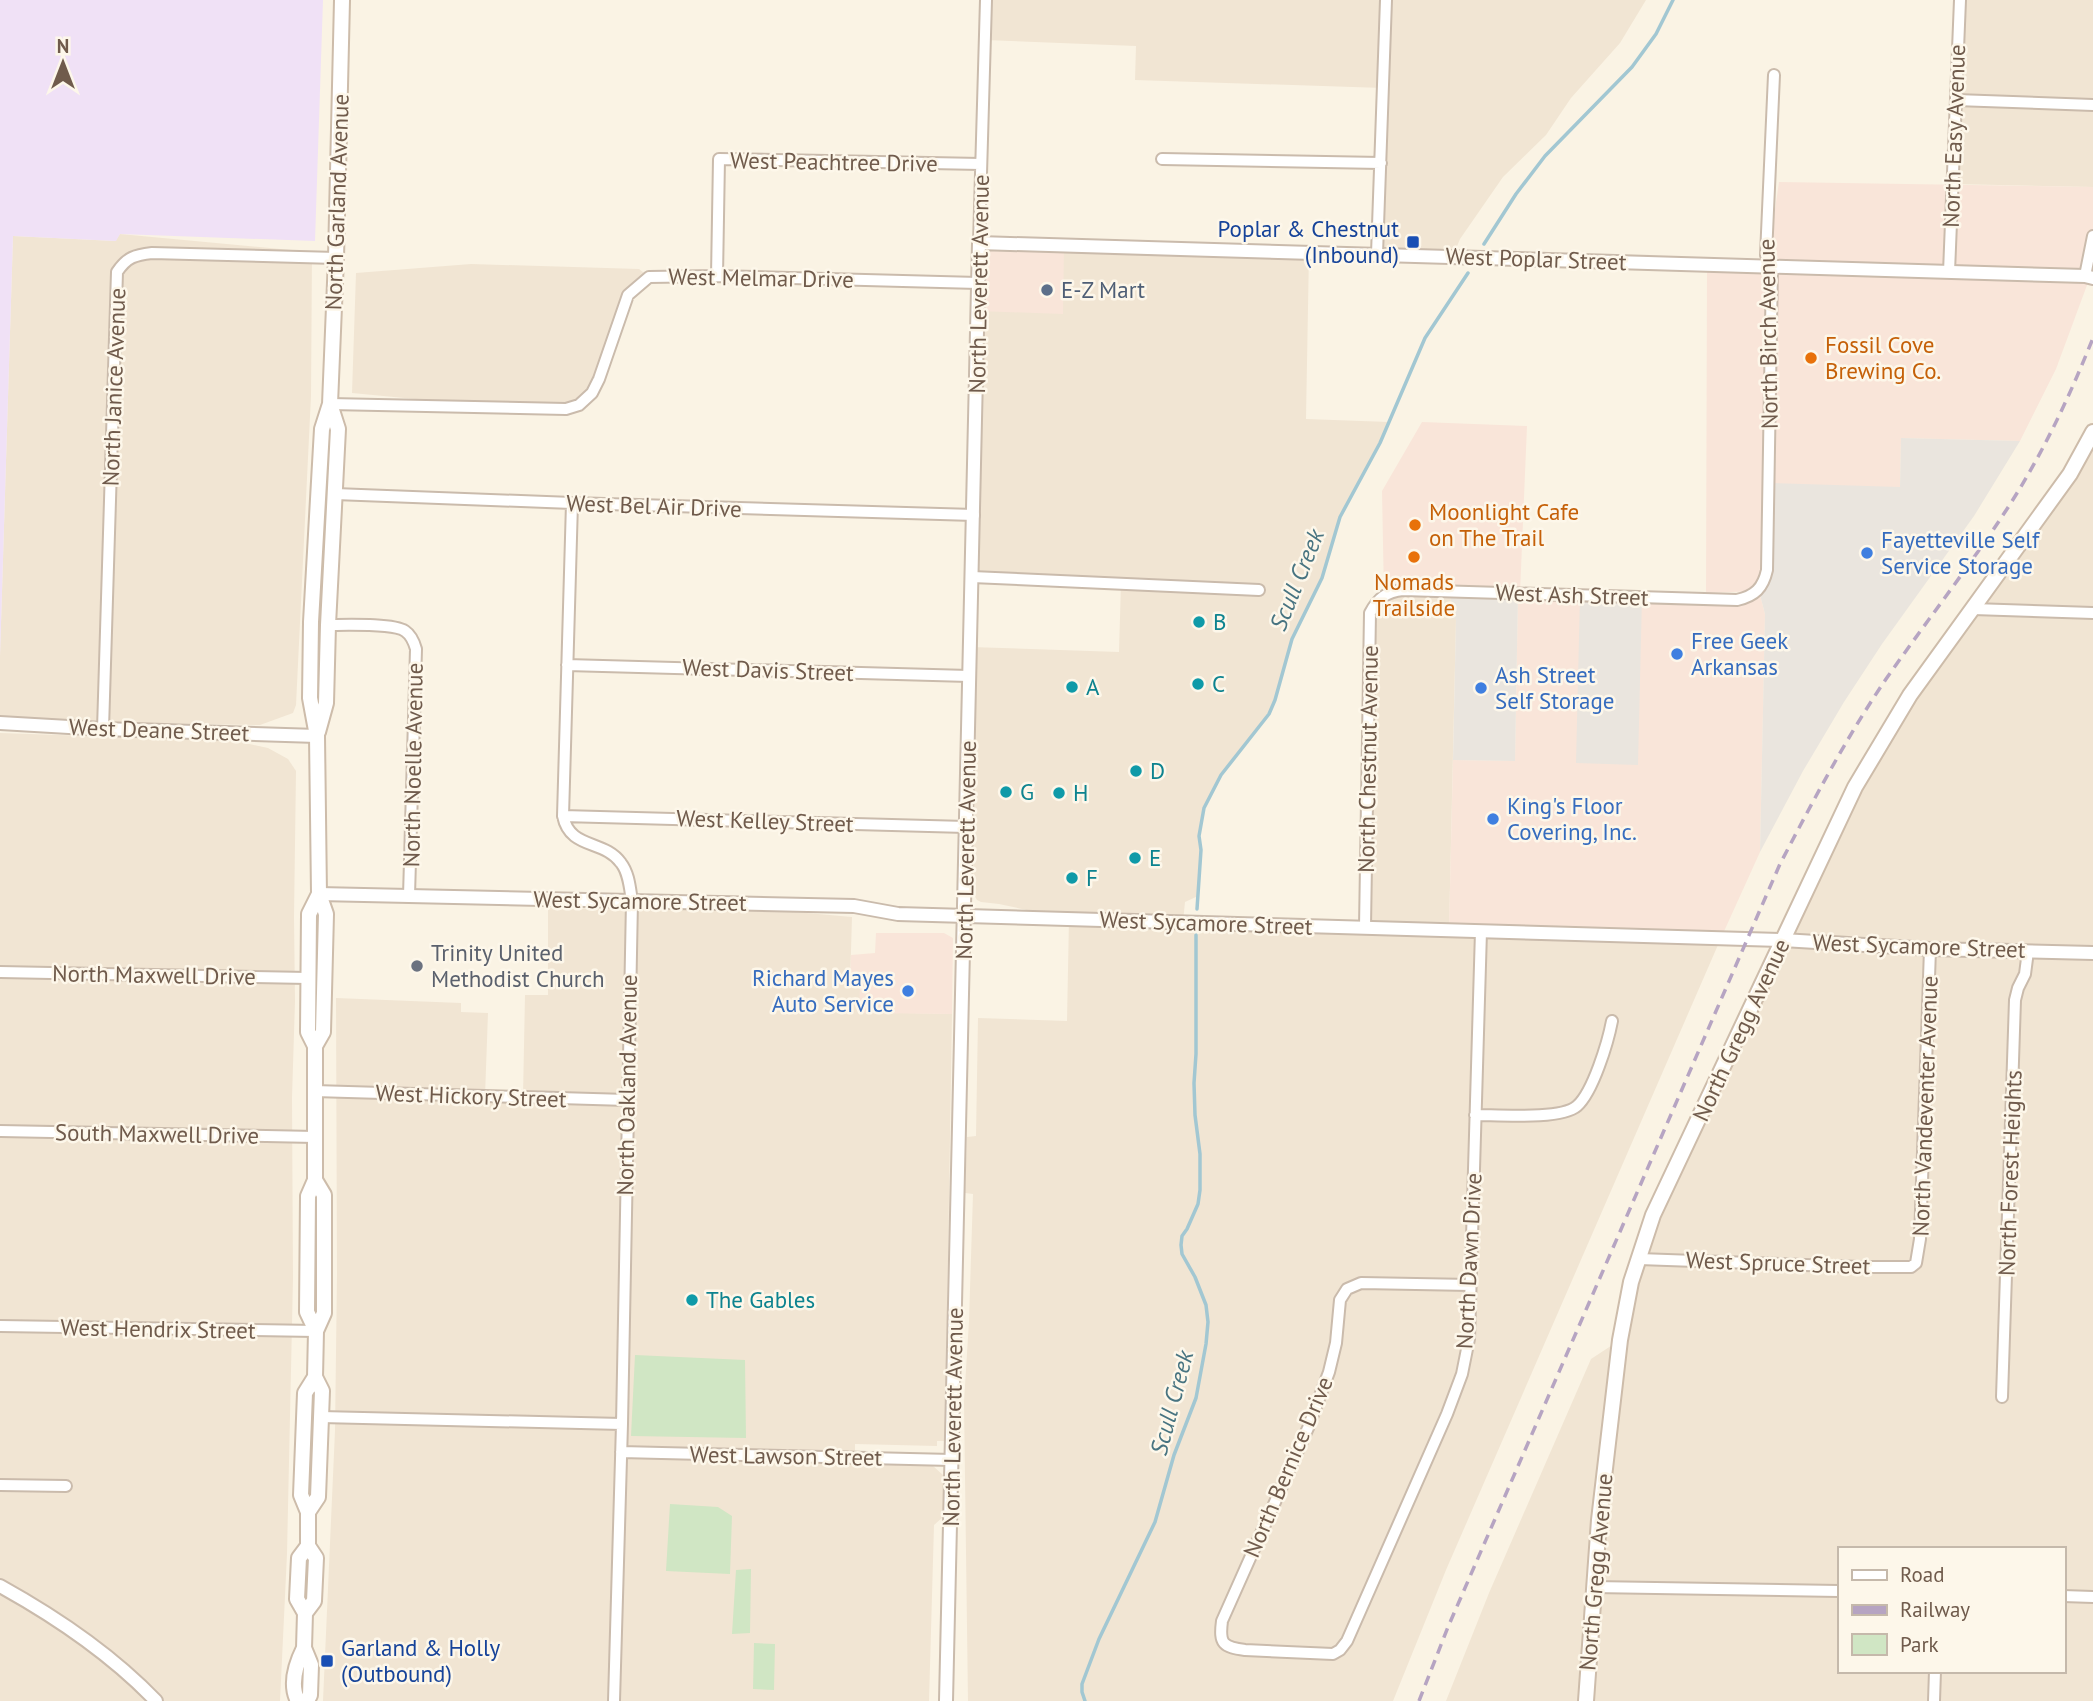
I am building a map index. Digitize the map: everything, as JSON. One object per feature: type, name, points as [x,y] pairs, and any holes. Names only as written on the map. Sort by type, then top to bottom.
[{"type":"main road","name":"North Garland Avenue","points":[[315,1046],[323,1032],[326,914],[319,894],[317,736],[310,703],[312,622],[322,429],[330,404],[342,0]]},
{"type":"main road","name":"North Garland Avenue","points":[[317,736],[326,703],[338,429],[330,404]]},
{"type":"main road","name":"North Gregg Avenue","points":[[1586,1701],[1599,1520],[1620,1340],[1625,1309],[1653,1215],[1855,787],[1910,695],[2089,449],[2093,432]]},
{"type":"main road","name":"North Garland Avenue","points":[[308,1512],[318,1496],[322,1391],[315,1377],[316,1331],[307,1312],[308,1196],[315,1180],[315,1046],[308,1032],[309,914],[319,894]]},
{"type":"main road","name":"North Garland Avenue","points":[[307,1701],[310,1695],[311,1665],[304,1648],[305,1613],[297,1600],[299,1558],[308,1546],[308,1512],[301,1495],[304,1393],[315,1377]]},
{"type":"main road","name":"North Garland Avenue","points":[[298,1701],[294,1695],[295,1666],[304,1648]]},
{"type":"street","name":"North Leverett Avenue","points":[[946,1701],[986,0]]},
{"type":"street","points":[[1377,254],[1386,0]]},
{"type":"street","name":"North Easy Avenue","points":[[1949,272],[1960,0]]},
{"type":"street","name":"North Birch Avenue","points":[[1759,591],[1767,570],[1772,266],[1766,255],[1774,75]]},
{"type":"street","points":[[1956,100],[2093,105]]},
{"type":"street","name":"West Peachtree Drive","points":[[717,276],[719,159],[981,164]]},
{"type":"street","points":[[1162,159],[1381,163]]},
{"type":"street","points":[[2089,277],[2093,236]]},
{"type":"street","name":"West Poplar Street","points":[[979,243],[2089,277]]},
{"type":"street","name":"North Janice Avenue","points":[[103,729],[117,272],[124,261],[137,255],[152,253],[336,258]]},
{"type":"street","name":"West Melmar Drive","points":[[330,404],[566,409],[579,405],[592,393],[599,379],[628,295],[649,277],[717,276],[978,283]]},
{"type":"street","name":"West Bel Air Drive","points":[[335,494],[974,515]]},
{"type":"street","points":[[563,816],[572,503]]},
{"type":"street","points":[[972,577],[1259,590]]},
{"type":"street","name":"West Ash Street","points":[[1384,595],[1403,590],[1737,600],[1759,591]]},
{"type":"street","name":"North Chestnut Avenue","points":[[1365,927],[1370,613],[1375,603],[1384,595]]},
{"type":"street","points":[[1973,609],[2093,613]]},
{"type":"street","name":"North Noelle Avenue","points":[[328,625],[398,628],[405,631],[416,649],[409,897]]},
{"type":"street","name":"West Davis Street","points":[[567,665],[969,676]]},
{"type":"street","name":"West Deane Street","points":[[0,723],[317,736]]},
{"type":"street","name":"West Kelley Street","points":[[563,816],[966,827]]},
{"type":"street","name":"North Oakland Avenue","points":[[563,816],[565,825],[573,836],[609,851],[622,863],[632,901],[614,1701]]},
{"type":"street","name":"West Sycamore Street","points":[[319,894],[854,906],[898,914],[1783,940],[1930,949],[2093,953]]},
{"type":"street","name":"North Dawn Drive","points":[[1223,1642],[1231,1648],[1245,1650],[1332,1654],[1340,1650],[1347,1641],[1462,1374],[1469,1339],[1482,931]]},
{"type":"street","name":"North Vandeventer Avenue","points":[[1916,1263],[1920,1239],[1930,949]]},
{"type":"street","name":"North Forest Heights","points":[[2002,1397],[2015,1000],[2025,974],[2028,951]]},
{"type":"street","name":"North Maxwell Drive","points":[[0,972],[308,978]]},
{"type":"street","points":[[1475,1115],[1538,1115],[1562,1113],[1576,1108],[1585,1097],[1607,1044],[1612,1021]]},
{"type":"street","name":"West Hickory Street","points":[[314,1091],[627,1100]]},
{"type":"street","name":"South Maxwell Drive","points":[[0,1131],[315,1137]]},
{"type":"street","name":"West Spruce Street","points":[[1639,1259],[1860,1267],[1911,1266],[1916,1263]]},
{"type":"street","name":"North Bernice Drive","points":[[1223,1642],[1220,1634],[1222,1621],[1308,1428],[1329,1372],[1336,1343],[1340,1300],[1347,1289],[1361,1283],[1471,1285]]},
{"type":"street","name":"West Hendrix Street","points":[[0,1326],[316,1331]]},
{"type":"street","points":[[321,1417],[622,1424]]},
{"type":"street","name":"West Lawson Street","points":[[621,1451],[952,1460]]},
{"type":"street","points":[[0,1485],[66,1486]]},
{"type":"street","points":[[0,1586],[57,1620],[97,1649],[156,1701]]},
{"type":"street","points":[[1593,1587],[1838,1591]]},
{"type":"street","points":[[2065,1596],[2093,1597]]},
{"type":"street","points":[[1934,1701],[1935,1673]]},
{"type":"shaded area","points":[[0,0],[323,0],[315,241],[120,234],[116,241],[13,236],[0,656]]},
{"type":"shaded area","points":[[986,0],[1646,0],[1620,43],[1571,98],[1546,135],[1503,177],[1460,239],[1453,256],[1377,254],[1383,88],[1135,80],[1136,46],[985,40]]},
{"type":"shaded area","points":[[1960,0],[2093,0],[2093,187],[1953,184]]},
{"type":"shaded area","points":[[1779,182],[2093,187],[2090,277],[2056,369],[2020,441],[1901,438],[1900,487],[1767,570],[1759,591],[1765,614],[1760,852],[1721,938],[1449,930],[1453,760],[1515,761],[1518,594],[1384,595],[1382,491],[1422,422],[1527,426],[1520,593],[1737,600],[1757,591],[1706,593],[1707,271],[1766,272]]},
{"type":"shaded area","points":[[120,234],[312,252],[311,396],[296,705],[293,713],[260,725],[0,721],[13,236],[115,241]]},
{"type":"shaded area","points":[[979,243],[1064,245],[1063,314],[978,311]]},
{"type":"shaded area","points":[[1064,245],[1309,252],[1306,419],[1389,422],[1340,517],[1322,578],[1292,639],[1269,714],[1221,775],[1204,808],[1199,836],[1201,850],[1198,896],[1185,902],[1183,922],[1196,935],[1225,923],[1364,927],[1370,613],[1384,595],[1451,592],[1450,618],[1456,618],[1449,930],[1721,938],[1446,1570],[1393,1701],[968,1701],[964,1402],[973,1194],[965,1193],[967,1137],[976,1136],[978,1018],[1067,1021],[1069,919],[981,902],[973,893],[966,843],[970,647],[1119,652],[1121,583],[972,577],[978,311]]},
{"type":"shaded area","points":[[471,264],[639,269],[649,277],[628,295],[599,379],[579,405],[509,408],[352,393],[356,273]]},
{"type":"shaded area","points":[[2093,432],[2093,1701],[1446,1701],[1489,1593],[1591,1359],[1620,1340],[1639,1259],[1855,787]]},
{"type":"shaded area","points":[[1901,438],[2020,441],[1974,516],[1844,702],[1760,852],[1765,614],[1759,591],[1765,581],[1768,483],[1900,487]]},
{"type":"shaded area","points":[[1451,592],[1518,594],[1515,761],[1453,760],[1456,619],[1450,618]]},
{"type":"shaded area","points":[[1580,595],[1642,597],[1638,765],[1576,763]]},
{"type":"shaded area","points":[[0,733],[236,741],[268,748],[288,759],[296,771],[293,1278],[287,1554],[280,1701],[0,1701]]},
{"type":"shaded area","points":[[548,908],[784,911],[852,917],[850,984],[860,985],[860,1012],[952,1014],[945,1441],[937,1441],[937,1446],[855,1444],[855,1464],[933,1466],[943,1475],[943,1517],[934,1525],[929,1701],[323,1701],[335,1431],[336,998],[461,1003],[461,1012],[488,1013],[485,1096],[523,1097],[525,995],[548,995]]},
{"type":"shaded area","points":[[876,933],[944,933],[953,938],[952,1014],[859,1013],[860,985],[850,984],[851,955],[875,953]]},
{"type":"green space","points":[[635,1355],[745,1360],[746,1438],[631,1436]]},
{"type":"green space","points":[[670,1504],[718,1507],[732,1516],[730,1574],[666,1571]]},
{"type":"green space","points":[[751,1569],[750,1633],[732,1634],[736,1570]]},
{"type":"green space","points":[[754,1643],[775,1644],[774,1690],[753,1689]]},
{"type":"waterway","name":"Scull Creek","points":[[1484,244],[1516,194],[1545,156],[1632,67],[1656,34],[1673,0]]},
{"type":"waterway","name":"Scull Creek","points":[[1197,909],[1201,850],[1199,836],[1204,808],[1221,775],[1269,714],[1292,639],[1322,578],[1340,517],[1380,443],[1425,338],[1468,273]]},
{"type":"waterway","name":"Scull Creek","points":[[1085,1701],[1082,1684],[1099,1639],[1155,1522],[1174,1455],[1196,1398],[1206,1344],[1206,1305],[1182,1254],[1181,1245],[1182,1236],[1198,1204],[1200,1190],[1194,1083],[1196,935]]},
{"type":"railway","points":[[1419,1701],[1448,1627],[1780,864],[1830,770],[1871,701],[2020,489],[2054,426],[2093,338]]},
{"type":"place","name":"Poplar & Chestnut (Inbound)","points":[[1413,242]]},
{"type":"place","name":"E-Z Mart","points":[[1047,290]]},
{"type":"place","name":"Fossil Cove Brewing Co.","points":[[1811,358]]},
{"type":"place","name":"Moonlight Cafe on The Trail","points":[[1415,525]]},
{"type":"place","name":"Fayetteville Self Service Storage","points":[[1867,553]]},
{"type":"place","name":"Nomads Trailside","points":[[1414,557]]},
{"type":"place","name":"B","points":[[1199,622]]},
{"type":"place","name":"Free Geek Arkansas","points":[[1677,654]]},
{"type":"place","name":"C","points":[[1198,684]]},
{"type":"place","name":"A","points":[[1072,687]]},
{"type":"place","name":"Ash Street Self Storage","points":[[1481,688]]},
{"type":"place","name":"D","points":[[1136,771]]},
{"type":"place","name":"G","points":[[1006,792]]},
{"type":"place","name":"H","points":[[1059,793]]},
{"type":"place","name":"King's Floor Covering, Inc.","points":[[1493,819]]},
{"type":"place","name":"E","points":[[1135,858]]},
{"type":"place","name":"F","points":[[1072,878]]},
{"type":"place","name":"Trinity United Methodist Church","points":[[417,966]]},
{"type":"place","name":"Richard Mayes Auto Service","points":[[908,991]]},
{"type":"place","name":"The Gables","points":[[692,1300]]},
{"type":"place","name":"Garland & Holly (Outbound)","points":[[327,1661]]}]
